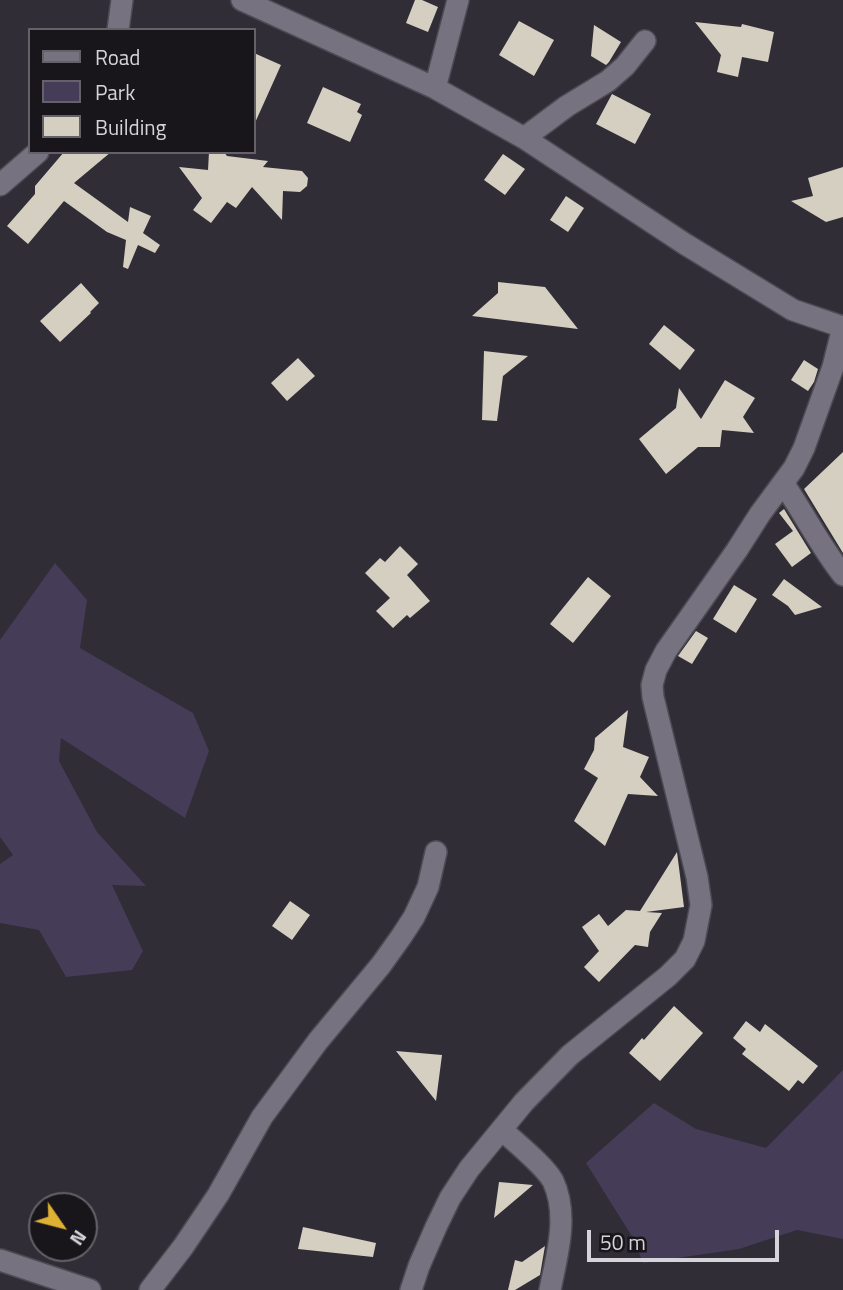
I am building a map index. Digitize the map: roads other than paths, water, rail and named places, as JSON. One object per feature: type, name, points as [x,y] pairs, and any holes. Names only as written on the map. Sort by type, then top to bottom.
[{"type":"street","points":[[118,28],[122,0]]},
{"type":"street","points":[[242,0],[435,88],[524,138],[685,244],[793,310],[843,327],[833,367],[804,448],[794,468],[666,651],[652,685],[697,877],[701,905],[694,940],[685,959],[668,976],[570,1055],[524,1102],[469,1168],[450,1198],[411,1290]]},
{"type":"street","points":[[435,88],[458,0]]},
{"type":"street","points":[[524,138],[566,106],[608,81],[625,66],[645,41]]},
{"type":"street","points":[[0,186],[36,154]]},
{"type":"street","points":[[783,483],[828,557],[843,575]]},
{"type":"street","points":[[150,1290],[218,1195],[262,1117],[318,1041],[401,937],[428,887],[436,852]]},
{"type":"street","points":[[502,1130],[531,1156],[552,1180],[561,1208],[559,1248],[550,1290]]},
{"type":"street","points":[[0,1260],[90,1290]]}]
